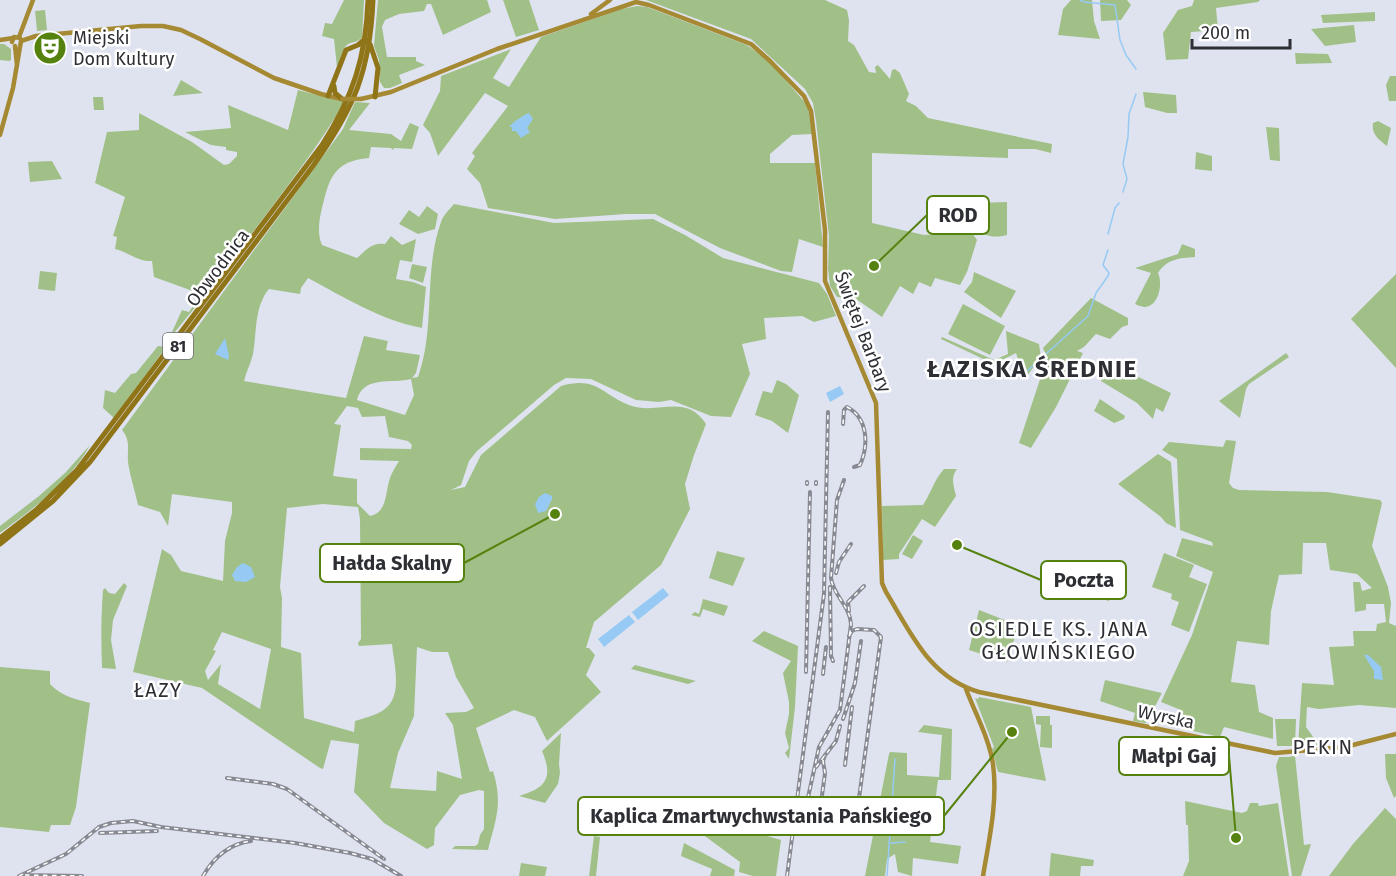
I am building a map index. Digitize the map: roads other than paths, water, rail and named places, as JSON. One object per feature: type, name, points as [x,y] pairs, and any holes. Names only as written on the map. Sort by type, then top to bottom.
[{"type":"main road","name":"Obwodnica","points":[[0,538],[36,510],[77,470],[310,162],[350,96],[368,40],[368,0]]},
{"type":"main road","name":"Obwodnica","points":[[0,544],[36,517],[90,462],[338,130],[356,94],[366,63],[373,0]]},
{"type":"main road","points":[[328,96],[344,54],[349,48],[368,40],[377,63],[378,96]]},
{"type":"main road","points":[[355,46],[362,56]]},
{"type":"main road","points":[[366,63],[372,59],[377,63]]},
{"type":"main road","points":[[333,85],[335,93],[342,99]]},
{"type":"street","points":[[1,133],[14,88],[18,40],[33,0]]},
{"type":"street","points":[[586,18],[610,0]]},
{"type":"street","name":"Świętej Barbary","points":[[0,40],[141,26],[163,26],[181,30],[274,78],[342,99],[378,96],[497,49],[635,1],[650,4],[751,44],[804,96],[809,104],[825,230],[825,281],[876,403],[882,583],[931,664],[948,679],[966,689]]},
{"type":"street","points":[[18,40],[28,12]]},
{"type":"street","points":[[966,689],[990,753],[994,780],[993,807],[983,876]]},
{"type":"street","name":"Wyrska","points":[[966,689],[1275,753],[1345,747],[1396,734]]},
{"type":"street","points":[[975,692],[972,699],[976,715]]},
{"type":"water","points":[[529,113],[533,119],[527,128],[530,132],[521,138],[516,131],[512,131],[512,127],[509,127]]},
{"type":"water","points":[[225,338],[229,356],[228,360],[215,354]]},
{"type":"water","points":[[840,386],[844,394],[830,402],[826,393]]},
{"type":"water","points":[[545,493],[552,496],[552,499],[546,511],[538,513],[535,504]]},
{"type":"water","points":[[243,563],[251,567],[255,577],[246,582],[235,581],[232,575]]},
{"type":"water","points":[[663,588],[669,595],[638,620],[632,612]]},
{"type":"water","points":[[629,615],[635,622],[604,647],[598,639]]},
{"type":"water","points":[[1364,655],[1368,655],[1381,667],[1383,680],[1374,679],[1374,671]]},
{"type":"waterway","points":[[1080,0],[1115,5],[1120,40],[1126,55],[1136,69]]},
{"type":"waterway","points":[[1123,192],[1127,179],[1123,164],[1129,114],[1136,94]]},
{"type":"waterway","points":[[1108,234],[1115,208],[1119,203]]},
{"type":"waterway","points":[[1026,372],[1088,316],[1096,293],[1109,273],[1103,265],[1108,250]]},
{"type":"waterway","points":[[887,876],[895,759]]},
{"type":"waterway","points":[[891,843],[905,842]]},
{"type":"railway","points":[[843,424],[844,410],[847,407],[854,412],[863,425],[865,449],[860,465],[854,467]]},
{"type":"railway","points":[[787,876],[824,594],[828,412]]},
{"type":"railway","points":[[804,816],[819,747],[840,710],[851,624],[848,612],[831,578],[837,500],[844,480]]},
{"type":"railway","points":[[806,672],[810,492]]},
{"type":"railway","points":[[836,573],[839,562],[851,544]]},
{"type":"railway","points":[[849,611],[848,602],[864,586]]},
{"type":"railway","points":[[830,587],[833,661]]},
{"type":"railway","points":[[849,636],[857,629],[874,630],[881,637],[856,820]]},
{"type":"railway","points":[[843,719],[855,683],[861,641]]},
{"type":"railway","points":[[823,674],[826,647]]},
{"type":"railway","points":[[845,765],[852,707]]},
{"type":"railway","points":[[816,767],[836,741],[840,726]]},
{"type":"railway","points":[[819,818],[825,755]]},
{"type":"railway","points":[[227,778],[273,784],[287,789],[384,859]]},
{"type":"railway","points":[[19,876],[66,854],[99,827],[111,823],[133,821],[161,827],[295,843],[350,853],[372,859],[401,876]]},
{"type":"railway","points":[[100,833],[157,831]]},
{"type":"railway","points":[[203,876],[223,852],[251,841]]},
{"type":"railway","points":[[25,875],[82,876]]},
{"type":"place","name":"Miejski Dom Kultury","points":[[50,48]]},
{"type":"place","name":"ROD","points":[[874,266]]},
{"type":"place","name":"Hałda Skalny","points":[[555,514]]},
{"type":"place","name":"Poczta","points":[[957,545]]},
{"type":"place","name":"Kaplica Zmartwychwstania Pańskiego","points":[[1012,732]]},
{"type":"place","name":"Małpi Gaj","points":[[1236,838]]},
{"type":"district","name":"ŁAZISKA ŚREDNIE","points":[[1032,369]]},
{"type":"district","name":"OSIEDLE KS. JANA GŁOWIŃSKIEGO","points":[[1059,640]]},
{"type":"district","name":"ŁAZY","points":[[158,690]]},
{"type":"district","name":"PEKIN","points":[[1323,747]]}]
